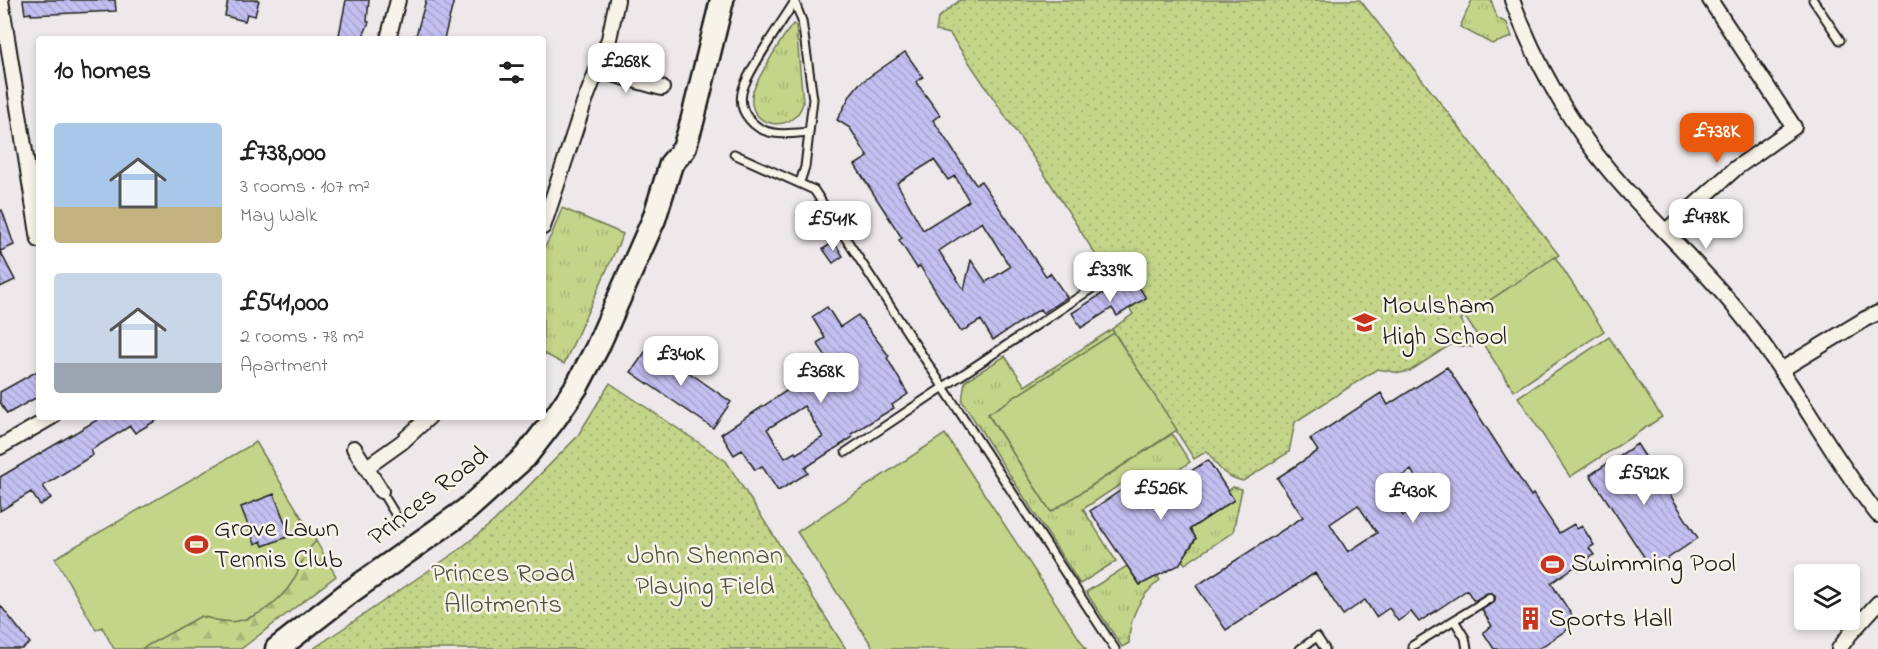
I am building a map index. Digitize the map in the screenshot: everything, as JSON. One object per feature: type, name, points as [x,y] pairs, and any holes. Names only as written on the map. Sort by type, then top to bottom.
[{"type":"main road","name":"Princes Road","points":[[671,164],[669,153],[681,113],[707,0]]},
{"type":"main road","name":"Princes Road","points":[[277,649],[350,592],[466,510],[525,457],[577,386],[597,348],[654,219],[671,164],[684,149],[722,0]]},
{"type":"street","points":[[1,0],[36,221]]},
{"type":"street","points":[[389,36],[398,0]]},
{"type":"street","points":[[546,218],[583,106],[609,39],[617,0]]},
{"type":"street","points":[[1512,0],[1526,38],[1557,98],[1607,168],[1717,285],[1747,321],[1781,370],[1838,462],[1878,515]]},
{"type":"street","points":[[1666,231],[1736,168],[1794,127],[1710,0]]},
{"type":"street","points":[[598,70],[662,88]]},
{"type":"street","points":[[1781,370],[1878,313]]},
{"type":"street","points":[[0,447],[47,420]]},
{"type":"street","points":[[366,467],[402,442],[426,420]]},
{"type":"street","points":[[354,448],[381,491]]},
{"type":"street","points":[[1839,649],[1878,603]]},
{"type":"lane","points":[[1814,0],[1840,40]]},
{"type":"lane","points":[[794,1],[749,76],[742,92],[741,105],[751,122],[760,129],[780,134],[809,132]]},
{"type":"lane","points":[[794,1],[802,21],[813,99],[800,182]]},
{"type":"lane","points":[[734,154],[814,190],[1115,649]]},
{"type":"lane","points":[[846,452],[1097,285]]},
{"type":"lane","points":[[381,491],[400,522]]},
{"type":"lane","points":[[1412,646],[1490,598]]},
{"type":"lane","points":[[1454,620],[1466,638],[1467,649]]},
{"type":"lane","points":[[1300,649],[1317,637],[1325,649]]},
{"type":"green space","points":[[960,0],[1360,0],[1559,255],[1461,319],[1472,347],[1450,345],[1410,371],[1400,373],[1377,369],[1295,422],[1289,452],[1243,481],[1230,477],[1218,467],[1207,451],[1194,459],[1112,329],[1133,314],[1047,178],[950,34],[936,31],[938,18]]},
{"type":"green space","points":[[1472,0],[1491,0],[1497,18],[1507,23],[1512,37],[1492,44],[1460,27]]},
{"type":"green space","points":[[793,24],[796,26],[803,103],[791,120],[773,124],[757,115],[753,107],[752,96],[776,48]]},
{"type":"green space","points":[[562,208],[623,234],[564,364],[546,355],[546,245]]},
{"type":"green space","points":[[1555,257],[1604,331],[1514,391],[1465,317]]},
{"type":"green space","points":[[1112,329],[1114,333],[988,415],[1051,512],[1172,434],[1190,462],[1153,487],[1141,471],[1083,509],[1116,561],[1080,584],[962,401],[965,381],[1005,356],[1025,386]]},
{"type":"green space","points":[[1114,333],[1177,430],[1051,512],[988,414]]},
{"type":"green space","points":[[1609,337],[1662,417],[1570,477],[1518,397]]},
{"type":"green space","points":[[610,383],[726,461],[846,649],[313,649],[456,552],[493,522],[577,437]]},
{"type":"green space","points":[[945,434],[1086,649],[874,649],[797,532]]},
{"type":"green space","name":"Grove Lawn Tennis Club","points":[[256,442],[316,541],[307,553],[293,581],[273,604],[246,619],[228,621],[201,616],[141,649],[114,649],[102,627],[96,630],[55,558]]},
{"type":"green space","points":[[1233,487],[1242,489],[1233,532],[1185,564],[1182,560],[1196,539],[1190,529],[1234,500],[1228,491]]},
{"type":"green space","points":[[316,541],[336,576],[241,649],[141,649],[201,616],[232,621],[256,615],[273,604],[287,589]]},
{"type":"green space","points":[[1127,566],[1140,585],[1157,576],[1160,580],[1141,600],[1131,624],[1129,643],[1122,647],[1086,592]]},
{"type":"building","points":[[23,0],[115,0],[116,11],[31,15],[31,13],[25,14]]},
{"type":"building","points":[[228,0],[259,0],[255,16],[247,14],[245,21],[225,16]]},
{"type":"building","points":[[346,0],[369,0],[367,21],[369,22],[363,36],[339,35]]},
{"type":"building","points":[[426,0],[454,0],[445,36],[416,36]]},
{"type":"building","points":[[905,52],[923,77],[916,82],[940,115],[933,120],[976,185],[981,181],[1046,276],[1050,273],[1067,297],[1043,313],[1040,309],[993,340],[981,320],[961,332],[920,266],[917,268],[899,240],[902,238],[855,165],[868,157],[850,128],[837,120],[859,84]],"holes":[[[934,160],[948,180],[955,176],[969,201],[923,230],[897,183]],[[982,222],[1010,267],[986,282],[971,260],[964,290],[939,251]]]},
{"type":"building","points":[[2,210],[14,245],[0,251],[0,211]]},
{"type":"building","points":[[834,242],[843,256],[833,263],[823,249]]},
{"type":"building","points":[[0,251],[15,280],[0,287]]},
{"type":"building","points":[[1133,278],[1146,298],[1117,316],[1112,308],[1081,328],[1072,313],[1111,288],[1113,291]]},
{"type":"building","points":[[827,307],[840,327],[858,315],[889,356],[887,358],[908,394],[892,405],[894,408],[851,434],[853,437],[805,468],[808,473],[778,491],[762,466],[755,470],[742,450],[734,455],[721,434],[830,362],[817,343],[825,338],[812,317]],"holes":[[[804,406],[823,437],[796,454],[795,452],[785,458],[767,429]]]},
{"type":"building","points":[[650,345],[731,402],[713,428],[631,372]]},
{"type":"building","points":[[1447,367],[1531,496],[1533,494],[1559,533],[1574,524],[1577,529],[1582,526],[1594,545],[1589,548],[1594,555],[1589,557],[1592,561],[1579,570],[1576,566],[1551,583],[1577,623],[1538,649],[1494,649],[1483,632],[1492,626],[1482,610],[1495,601],[1492,593],[1473,600],[1467,590],[1419,622],[1411,612],[1398,621],[1389,608],[1376,617],[1365,600],[1343,615],[1315,573],[1226,630],[1196,586],[1303,517],[1277,478],[1318,451],[1310,439],[1381,393],[1388,405]],"holes":[[[1411,470],[1430,499],[1403,516],[1385,488]],[[1358,505],[1377,533],[1348,552],[1330,524]]]},
{"type":"building","points":[[36,372],[36,398],[7,414],[0,402],[0,392]]},
{"type":"building","points":[[97,420],[157,420],[135,433],[130,426],[91,450],[93,455],[43,486],[51,498],[40,505],[31,492],[0,511],[0,477]]},
{"type":"building","points":[[1637,444],[1698,538],[1652,569],[1590,475]]},
{"type":"building","points":[[1208,460],[1234,500],[1190,529],[1196,538],[1179,565],[1140,585],[1090,511],[1135,481],[1148,499]]},
{"type":"building","points":[[274,494],[290,536],[263,546],[261,541],[255,544],[241,507]]},
{"type":"building","points":[[0,605],[30,643],[22,649],[0,649]]},
{"type":"place","name":"Moulsham High School","points":[[1364,322]]},
{"type":"place","name":"Grove Lawn Tennis Club","points":[[196,545]]},
{"type":"place","name":"Swimming Pool","points":[[1553,564]]},
{"type":"place","name":"Sports Hall","points":[[1531,619]]},
{"type":"park label","name":"John Shennan Playing Field","points":[[705,572]]},
{"type":"park label","name":"Princes Road Allotments","points":[[503,590]]}]
